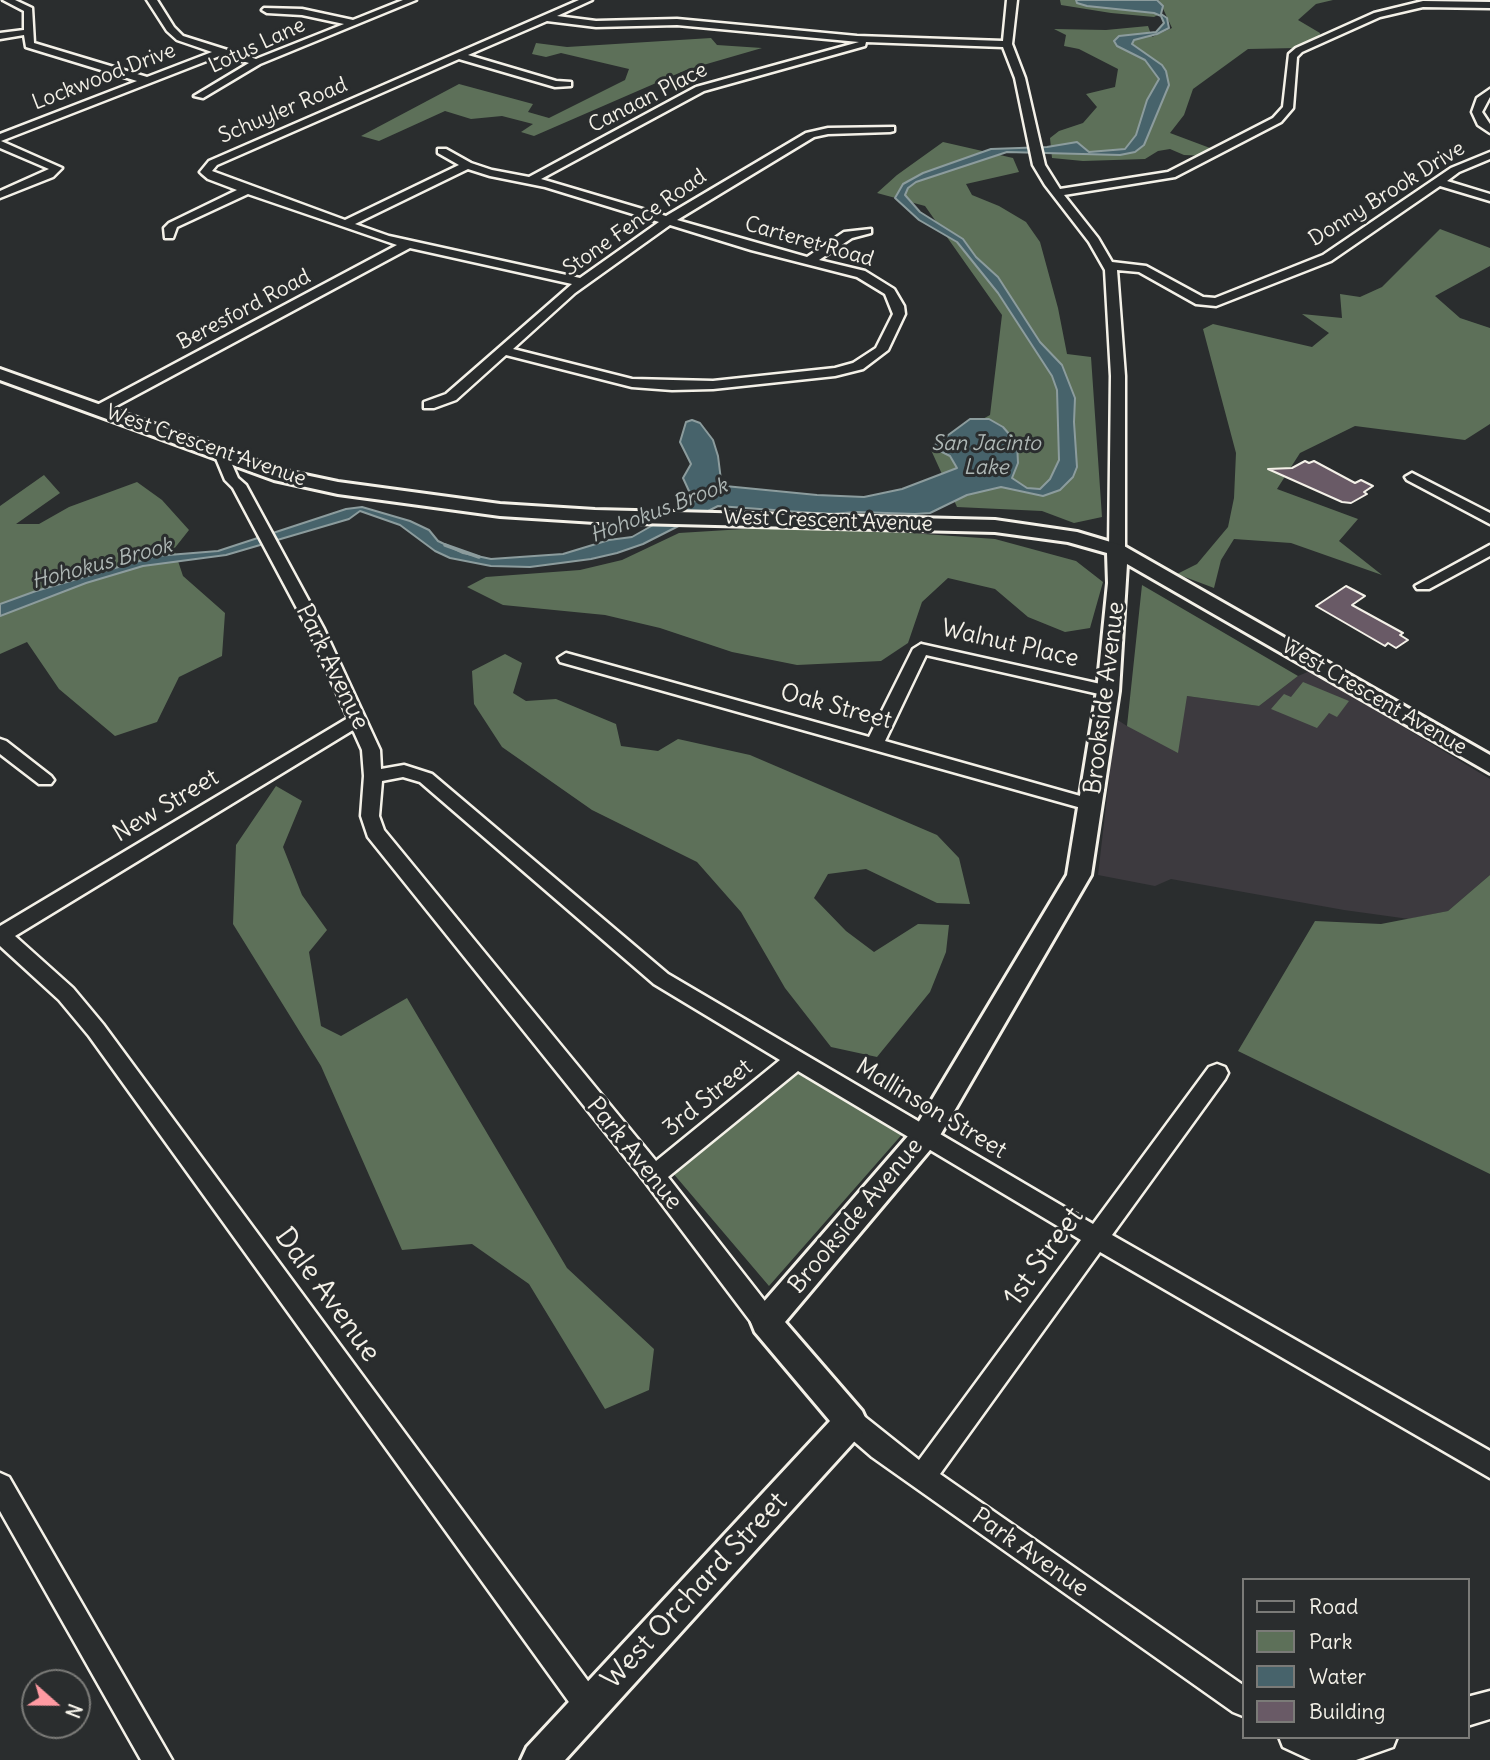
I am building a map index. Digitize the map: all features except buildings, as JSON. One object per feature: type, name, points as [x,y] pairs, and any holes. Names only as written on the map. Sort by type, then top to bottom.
[{"type":"main road","name":"West Crescent Avenue","points":[[0,374],[281,476],[338,488],[500,510],[595,516],[995,526],[1070,536],[1117,550],[1490,765]]},
{"type":"main road","name":"Brookside Avenue","points":[[766,1322],[925,1136],[1079,875],[1108,691],[1118,583],[1117,550]]},
{"type":"main road","points":[[1118,583],[1132,575],[1157,573]]},
{"type":"main road","name":"Park Avenue","points":[[766,1322],[851,1422]]},
{"type":"main road","name":"West Orchard Street","points":[[540,1760],[851,1422]]},
{"type":"street","points":[[8,0],[29,10],[27,43],[33,47],[148,81]]},
{"type":"street","points":[[152,0],[174,33],[187,41],[257,62]]},
{"type":"street","name":"Lotus Lane","points":[[199,96],[257,62],[411,0]]},
{"type":"street","name":"Schuyler Road","points":[[582,282],[405,245],[212,177],[206,172],[206,168],[587,0]]},
{"type":"street","points":[[1012,0],[1007,44],[1020,78],[1042,172],[1110,265]]},
{"type":"street","points":[[1057,193],[1171,175],[1277,120],[1288,108],[1290,59],[1295,52],[1377,15],[1423,4],[1490,5]]},
{"type":"street","points":[[267,10],[302,12],[355,23]]},
{"type":"street","points":[[547,18],[596,24],[677,22],[868,40],[1007,44]]},
{"type":"street","points":[[0,36],[28,32]]},
{"type":"street","name":"Canaan Place","points":[[530,181],[700,89],[862,45],[868,40]]},
{"type":"street","name":"Lockwood Drive","points":[[0,138],[221,52]]},
{"type":"street","points":[[459,56],[555,84],[567,84]]},
{"type":"street","points":[[1490,92],[1481,100],[1477,112],[1490,130]]},
{"type":"street","name":"Stone Fence Road","points":[[429,405],[451,397],[582,282],[667,220],[810,135],[828,131],[890,128]]},
{"type":"street","points":[[0,144],[54,166],[56,171],[0,195]]},
{"type":"street","name":"Carteret Road","points":[[442,152],[467,165],[506,177],[530,181],[861,274],[883,286],[895,299],[899,314],[881,350],[867,362],[835,372],[713,385],[672,386],[612,379],[503,350]]},
{"type":"street","name":"Donny Brook Drive","points":[[1110,265],[1130,265],[1142,269],[1200,301],[1216,302],[1327,258],[1464,165],[1490,155]]},
{"type":"street","points":[[344,225],[467,165]]},
{"type":"street","points":[[1438,182],[1490,198]]},
{"type":"street","points":[[169,235],[173,225],[248,189]]},
{"type":"street","points":[[809,261],[848,235],[867,231]]},
{"type":"street","name":"Beresford Road","points":[[100,409],[405,245]]},
{"type":"street","name":"Brookside Avenue","points":[[1110,265],[1118,376],[1117,550]]},
{"type":"street","name":"Park Avenue","points":[[222,456],[232,480],[239,485],[316,629],[371,750],[373,776],[370,816],[380,839],[654,1176],[766,1322]]},
{"type":"street","points":[[1412,477],[1490,519]]},
{"type":"street","points":[[1423,586],[1490,550]]},
{"type":"street","name":"Walnut Place","points":[[875,743],[921,649],[1108,691]]},
{"type":"street","name":"Oak Street","points":[[566,658],[1092,805]]},
{"type":"street","name":"New Street","points":[[0,935],[358,719]]},
{"type":"street","points":[[0,746],[45,780]]},
{"type":"street","name":"Mallinson Street","points":[[373,776],[404,771],[426,778],[661,979],[1096,1237],[1490,1465]]},
{"type":"street","name":"Dale Avenue","points":[[0,935],[66,994],[96,1030],[589,1706]]},
{"type":"street","name":"3rd Street","points":[[654,1176],[796,1060]]},
{"type":"street","name":"1st Street","points":[[923,1478],[934,1459],[1217,1073]]},
{"type":"street","name":"Park Avenue","points":[[851,1422],[923,1478],[1242,1701]]},
{"type":"street","points":[[0,1486],[157,1760]]},
{"type":"street","points":[[1469,1711],[1490,1706]]},
{"type":"street","points":[[1296,1746],[1344,1749],[1376,1739]]},
{"type":"shaded area","points":[[1310,671],[1490,779],[1490,875],[1448,911],[1409,919],[1171,879],[1155,886],[1098,875],[1116,719],[1127,726],[1187,696],[1259,706],[1298,676]]},
{"type":"green space","points":[[1060,0],[1076,0],[1077,3],[1087,6],[1160,14],[1154,17],[1111,13],[1061,5]]},
{"type":"green space","points":[[1159,0],[1333,0],[1316,4],[1298,20],[1320,33],[1319,39],[1297,48],[1248,49],[1193,89],[1184,115],[1170,133],[1210,148],[1207,156],[1184,155],[1170,149],[1158,151],[1145,159],[1083,161],[1052,158],[1050,138],[1059,131],[1083,123],[1097,107],[1086,94],[1115,87],[1118,69],[1079,49],[1064,46],[1066,35],[1054,29],[1106,30],[1148,26],[1152,37],[1172,28]]},
{"type":"green space","points":[[711,38],[717,45],[762,48],[686,70],[534,136],[521,132],[533,124],[502,116],[471,119],[445,111],[379,141],[361,136],[459,84],[533,104],[528,112],[549,118],[625,80],[629,69],[561,53],[546,57],[532,54],[536,43],[567,47]]},
{"type":"green space","points":[[943,142],[1013,158],[1019,172],[966,184],[972,195],[999,206],[1026,222],[1040,242],[1067,354],[1091,357],[1102,517],[1074,523],[1042,511],[957,507],[931,450],[990,415],[1002,315],[925,206],[877,193]]},
{"type":"green space","points":[[1440,229],[1490,248],[1490,266],[1435,296],[1460,318],[1490,328],[1490,424],[1465,440],[1355,426],[1300,453],[1277,489],[1358,519],[1339,541],[1382,575],[1291,543],[1234,539],[1221,560],[1214,588],[1177,574],[1197,564],[1228,527],[1234,498],[1236,453],[1203,329],[1213,324],[1312,347],[1329,333],[1302,314],[1342,318],[1340,294],[1360,297],[1382,287]]},
{"type":"green space","points":[[44,475],[60,493],[16,524],[39,524],[69,507],[137,482],[162,500],[189,530],[174,549],[183,576],[225,613],[222,656],[179,677],[157,722],[115,736],[59,689],[27,642],[0,654],[0,506]]},
{"type":"green space","points":[[760,528],[896,532],[995,539],[1076,561],[1103,582],[1090,628],[1065,632],[1028,617],[995,589],[948,578],[922,602],[908,643],[881,661],[797,665],[732,652],[660,628],[605,615],[503,605],[467,587],[486,577],[580,570],[622,560],[679,533]]},
{"type":"green space","points":[[1142,585],[1298,676],[1259,706],[1187,696],[1178,753],[1127,726]]},
{"type":"green space","points":[[505,654],[522,663],[513,693],[526,701],[556,699],[616,724],[621,746],[658,751],[678,739],[750,755],[937,835],[959,858],[970,904],[937,903],[866,869],[828,874],[814,898],[846,931],[874,952],[918,924],[949,925],[946,952],[930,992],[877,1057],[831,1047],[785,988],[741,912],[697,862],[592,810],[502,747],[474,704],[472,671]]},
{"type":"green space","points":[[1303,682],[1349,701],[1337,717],[1329,713],[1317,728],[1271,709],[1284,694],[1291,697]]},
{"type":"green space","points":[[276,786],[302,801],[283,847],[302,895],[327,930],[309,952],[321,1026],[341,1036],[407,998],[567,1268],[654,1349],[649,1390],[605,1409],[529,1284],[472,1244],[402,1250],[321,1066],[233,924],[236,845]]},
{"type":"green space","points":[[1490,875],[1490,1174],[1238,1051],[1315,921],[1381,924],[1448,911]]},
{"type":"green space","points":[[795,1068],[905,1131],[769,1286],[672,1172]]},
{"type":"water","name":"San Jacinto Lake","points":[[1076,0],[1157,0],[1163,6],[1161,14],[1167,18],[1169,28],[1134,40],[1132,44],[1162,65],[1169,85],[1144,145],[1135,152],[1120,155],[1007,152],[916,182],[908,188],[905,195],[920,212],[963,239],[976,257],[998,277],[1040,342],[1062,365],[1075,398],[1077,467],[1073,477],[1060,490],[1043,496],[1001,487],[967,495],[930,513],[915,514],[829,514],[718,506],[643,544],[617,553],[530,567],[491,566],[450,558],[435,551],[400,525],[360,511],[349,519],[226,555],[143,566],[86,583],[0,616],[0,604],[36,591],[156,556],[218,551],[346,509],[362,507],[410,521],[429,530],[438,541],[463,553],[491,559],[563,554],[609,540],[632,537],[697,500],[683,478],[691,464],[680,442],[686,422],[692,420],[700,423],[713,440],[721,480],[725,486],[864,497],[902,489],[957,468],[950,456],[932,447],[970,419],[989,419],[1003,427],[1017,443],[1018,463],[1012,478],[1027,488],[1040,489],[1050,479],[1059,460],[1057,390],[1052,376],[998,293],[957,242],[919,220],[895,198],[903,184],[923,173],[991,149],[1047,147],[1077,142],[1089,152],[1125,149],[1136,135],[1147,100],[1159,79],[1145,60],[1117,46],[1114,41],[1119,36],[1156,32],[1164,23],[1161,16],[1154,13],[1087,6],[1077,3]]},
{"type":"waterway","name":"Hohokus Brook","points":[[445,545],[479,557]]}]
